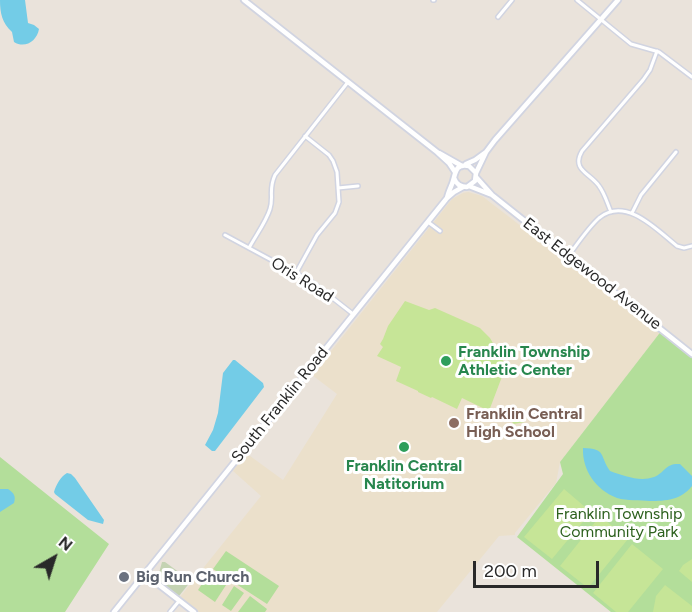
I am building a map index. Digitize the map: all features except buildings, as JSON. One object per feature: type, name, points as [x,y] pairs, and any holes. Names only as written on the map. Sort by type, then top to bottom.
[{"type":"main road","points":[[244,0],[437,152],[449,163],[458,184],[492,195]]},
{"type":"main road","points":[[455,175],[463,166],[486,152],[618,0]]},
{"type":"main road","points":[[437,152],[463,166],[471,167],[492,195]]},
{"type":"main road","points":[[466,187],[474,183],[486,152]]},
{"type":"main road","name":"South Franklin Road","points":[[447,198],[455,175]]},
{"type":"main road","name":"South Franklin Road","points":[[114,612],[447,198],[466,187]]},
{"type":"main road","name":"East Edgewood Avenue","points":[[492,195],[692,354]]},
{"type":"main road","points":[[145,574],[194,612]]},
{"type":"street","points":[[498,16],[512,0]]},
{"type":"street","points":[[577,0],[630,44],[657,51],[692,77]]},
{"type":"street","points":[[611,212],[597,183],[579,166],[579,156],[646,76],[657,51]]},
{"type":"street","points":[[249,248],[270,210],[270,189],[274,177],[348,82]]},
{"type":"street","points":[[296,273],[317,235],[339,204],[336,166],[331,158],[305,136]]},
{"type":"street","points":[[632,213],[643,192],[676,152]]},
{"type":"street","points":[[338,188],[358,186]]},
{"type":"street","points":[[568,255],[603,215],[622,211],[639,216],[677,246],[684,248],[692,246]]},
{"type":"street","points":[[428,222],[440,231]]},
{"type":"street","name":"Oris Road","points":[[225,235],[321,288],[354,314]]},
{"type":"street","points":[[170,612],[179,601]]},
{"type":"shaded area","name":"Franklin Central High School","points":[[468,192],[482,196],[660,333],[560,462],[556,483],[515,535],[499,536],[437,612],[199,612],[180,597],[261,496],[233,471],[246,453],[283,480],[337,394],[312,375],[452,199]]},
{"type":"green space","name":"Franklin Township Athletic Center","points":[[405,301],[429,310],[435,308],[480,328],[490,338],[506,366],[489,411],[462,398],[457,409],[396,381],[401,367],[377,356],[383,347],[380,344],[388,326]]},
{"type":"green space","name":"Franklin Township Community Park","points":[[662,330],[692,354],[692,612],[611,612],[517,537],[563,474],[560,462]]},
{"type":"green space","points":[[513,409],[520,413],[525,422],[514,424],[510,420]]},
{"type":"green space","points":[[0,457],[109,544],[65,612],[0,612]]},
{"type":"green space","points":[[564,489],[591,512],[552,559],[524,537]]},
{"type":"green space","points":[[600,516],[628,539],[588,588],[560,566]]},
{"type":"green space","points":[[632,544],[663,569],[628,612],[616,612],[593,593]]},
{"type":"green space","points":[[226,551],[279,586],[267,604],[213,569]]},
{"type":"green space","points":[[692,559],[692,582],[679,571]]},
{"type":"green space","points":[[162,562],[191,581],[179,596],[160,582],[159,573]]},
{"type":"green space","points":[[211,570],[228,582],[215,602],[198,590]]},
{"type":"green space","points":[[665,585],[692,606],[692,612],[653,612],[656,596]]},
{"type":"green space","points":[[234,586],[244,593],[231,611],[222,605]]},
{"type":"green space","points":[[250,596],[267,609],[265,612],[238,612]]},
{"type":"water","points":[[0,0],[25,0],[28,23],[39,29],[36,37],[30,43],[22,45],[14,42],[12,32],[2,18]]},
{"type":"water","points":[[233,360],[263,383],[264,387],[215,451],[212,451],[205,445],[218,413],[223,373]]},
{"type":"water","points":[[583,448],[599,451],[610,471],[632,478],[654,477],[668,466],[680,464],[692,476],[692,486],[678,497],[667,500],[617,498],[603,490],[592,478],[585,464]]},
{"type":"water","points":[[67,473],[75,478],[104,520],[103,524],[88,520],[55,494],[57,484]]},
{"type":"water","points":[[0,489],[8,489],[14,495],[14,503],[0,512]]},
{"type":"place","name":"Franklin Township Athletic Center","points":[[446,361]]},
{"type":"place","name":"Franklin Central High School","points":[[454,423]]},
{"type":"place","name":"Franklin Central Natitorium","points":[[404,447]]},
{"type":"place","name":"Big Run Church","points":[[124,577]]}]
